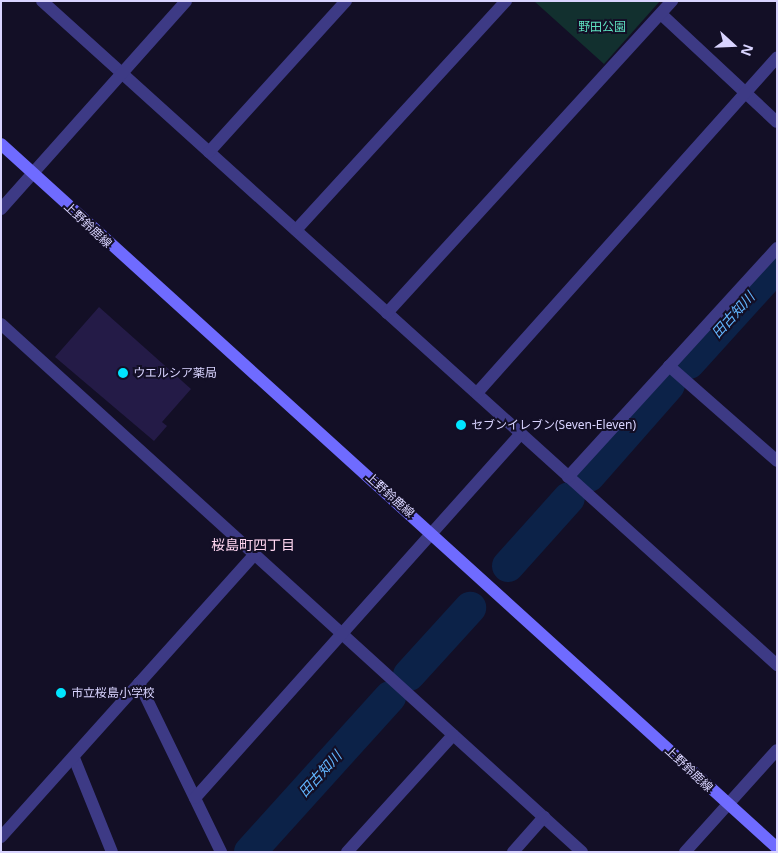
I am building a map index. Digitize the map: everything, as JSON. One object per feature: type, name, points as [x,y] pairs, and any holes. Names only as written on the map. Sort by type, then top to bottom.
[{"type":"main road","name":"上野鈴鹿線","points":[[1,144],[777,848]]},
{"type":"street","points":[[42,1],[777,665]]},
{"type":"street","points":[[1,209],[31,171],[186,1]]},
{"type":"street","points":[[209,152],[346,1]]},
{"type":"street","points":[[296,230],[506,1]]},
{"type":"street","points":[[387,313],[672,1]]},
{"type":"street","points":[[661,14],[777,122]]},
{"type":"street","points":[[477,393],[777,58]]},
{"type":"street","points":[[568,477],[777,248]]},
{"type":"street","points":[[1,324],[582,852]]},
{"type":"street","points":[[670,366],[777,461]]},
{"type":"street","points":[[195,798],[521,434]]},
{"type":"street","points":[[1,837],[256,554]]},
{"type":"street","points":[[139,683],[221,852]]},
{"type":"street","points":[[346,852],[453,735]]},
{"type":"street","points":[[685,852],[777,750]]},
{"type":"street","points":[[74,758],[112,852]]},
{"type":"street","points":[[513,852],[544,817]]},
{"type":"green space","name":"野田公園","points":[[534,1],[660,1],[604,64]]},
{"type":"building","name":"ウエルシア薬局","points":[[99,307],[191,389],[162,422],[167,426],[154,441],[55,357]]},
{"type":"waterway","name":"田古知川","points":[[689,363],[777,266]]},
{"type":"waterway","name":"田古知川","points":[[589,476],[669,385]]},
{"type":"waterway","name":"田古知川","points":[[508,566],[569,498]]},
{"type":"waterway","name":"田古知川","points":[[409,675],[470,608]]},
{"type":"waterway","name":"田古知川","points":[[250,852],[390,697]]},
{"type":"place","name":"ウエルシア薬局","points":[[123,373]]},
{"type":"place","name":"セブンイレブン(Seven-Eleven)","points":[[461,425]]},
{"type":"place","name":"市立桜島小学校","points":[[61,693]]},
{"type":"district","name":"桜島町四丁目","points":[[253,545]]}]
